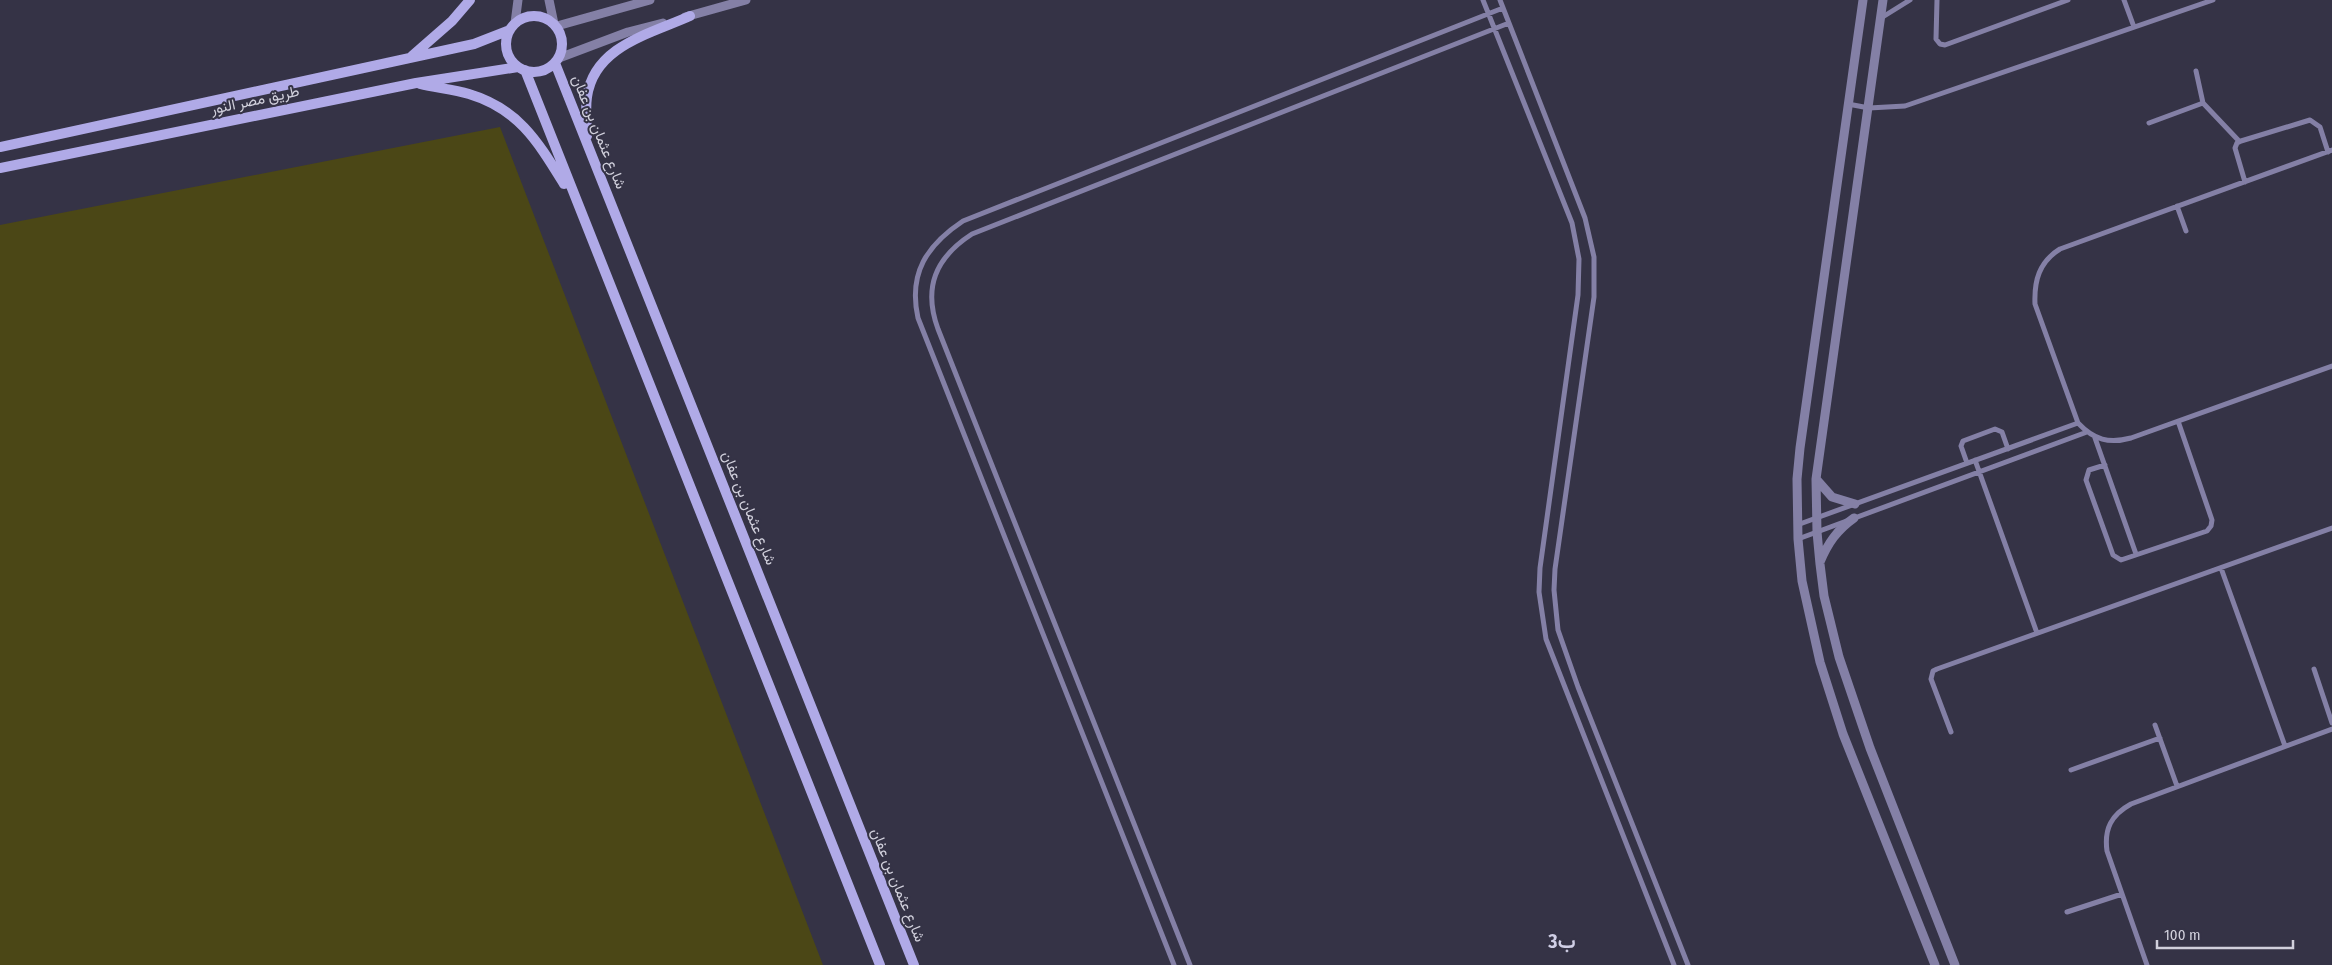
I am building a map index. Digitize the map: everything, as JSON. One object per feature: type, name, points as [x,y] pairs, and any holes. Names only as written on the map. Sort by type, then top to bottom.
[{"type":"main road","points":[[411,57],[452,21],[470,0]]},
{"type":"main road","points":[[539,16],[556,25],[562,38],[562,52],[557,60],[541,71],[521,68],[512,61],[506,46],[512,26],[522,18],[539,16]]},
{"type":"main road","points":[[588,144],[586,99],[589,87],[600,64],[617,48],[690,16]]},
{"type":"main road","name":"طريق مصر النور","points":[[0,147],[474,44],[512,26]]},
{"type":"main road","name":"شارع عثمان بن عفان","points":[[557,60],[588,144],[914,965]]},
{"type":"main road","points":[[521,68],[880,965]]},
{"type":"main road","name":"طريق مصر النور","points":[[0,168],[416,83],[521,68]]},
{"type":"main road","points":[[416,83],[468,93],[493,103],[516,118],[535,137],[577,204]]},
{"type":"street","points":[[512,26],[518,0]]},
{"type":"street","points":[[549,0],[556,25],[650,0]]},
{"type":"street","points":[[557,60],[628,32],[746,0]]},
{"type":"street","points":[[1484,0],[1572,223],[1579,259],[1578,295],[1540,568],[1543,624],[1552,656],[1674,965]]},
{"type":"street","points":[[1500,0],[1585,218],[1594,257],[1594,297],[1555,569],[1554,599],[1558,630],[1578,687],[1688,965]]},
{"type":"street","points":[[1863,0],[1800,448],[1798,539],[1810,622],[1836,714],[1935,965]]},
{"type":"street","points":[[1883,0],[1816,479],[1817,532],[1830,627],[1855,707],[1955,965]]},
{"type":"street","points":[[1880,18],[1910,0]]},
{"type":"street","points":[[1937,0],[1936,39],[1940,44],[1945,45],[2068,0]]},
{"type":"street","points":[[2124,0],[2134,27]]},
{"type":"street","points":[[1848,104],[1869,108],[1905,106],[2213,0]]},
{"type":"street","points":[[1174,965],[922,326],[915,303],[918,275],[930,249],[940,238],[963,221],[1503,8]]},
{"type":"street","points":[[1190,965],[938,329],[932,312],[931,294],[935,275],[944,258],[956,244],[972,234],[1509,23]]},
{"type":"street","points":[[2196,72],[2203,103],[2239,142]]},
{"type":"street","points":[[2150,123],[2203,103]]},
{"type":"street","points":[[2245,182],[2235,148],[2239,142],[2310,120],[2320,127],[2330,151],[2245,182],[2177,206],[2060,249],[2047,259],[2038,272],[2034,288],[2035,304],[2078,423],[2095,438],[2119,441],[2332,366]]},
{"type":"street","points":[[2177,206],[2186,232]]},
{"type":"street","points":[[2104,465],[2089,470],[2086,476],[2113,555],[2121,560],[2207,531],[2211,526],[2212,520],[2178,421]]},
{"type":"street","points":[[1797,525],[2078,423]]},
{"type":"street","points":[[1967,464],[1962,446],[1963,442],[1995,429],[2002,432],[2008,448]]},
{"type":"street","points":[[1798,539],[2087,432]]},
{"type":"street","points":[[2095,438],[2136,554]]},
{"type":"street","points":[[1975,460],[2037,633]]},
{"type":"street","points":[[1816,479],[1832,497],[1855,504]]},
{"type":"street","points":[[1820,564],[1832,538],[1854,518]]},
{"type":"street","points":[[1951,732],[1931,678],[1933,672],[2332,528]]},
{"type":"street","points":[[2222,568],[2285,746]]},
{"type":"street","points":[[2314,669],[2332,723]]},
{"type":"street","points":[[2155,725],[2178,786]]},
{"type":"street","points":[[2147,965],[2107,851],[2106,838],[2112,819],[2120,810],[2131,804],[2332,729]]},
{"type":"street","points":[[2071,770],[2160,738]]},
{"type":"street","points":[[2067,912],[2122,894]]},
{"type":"shaded area","points":[[500,127],[823,965],[0,965],[0,225]]},
{"type":"district","name":"ب3","points":[[1562,941]]}]
